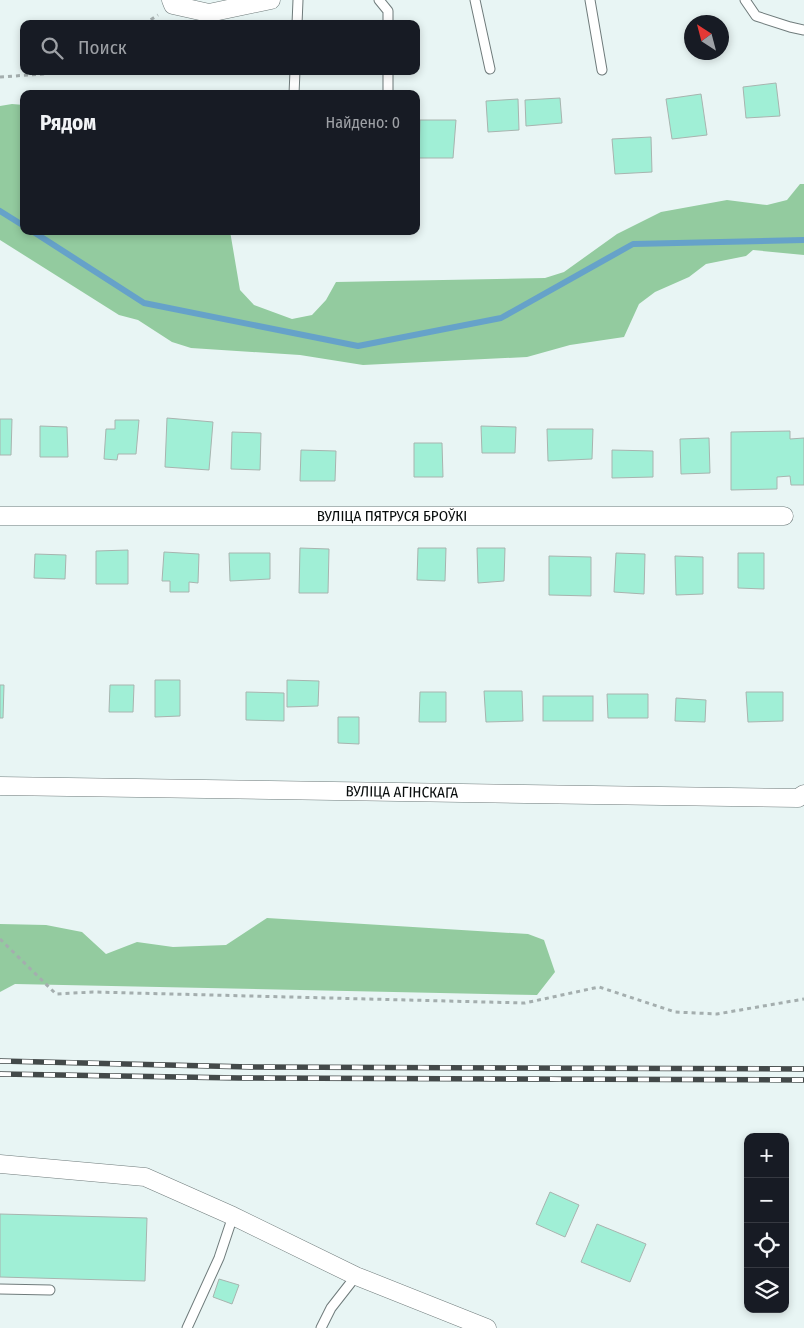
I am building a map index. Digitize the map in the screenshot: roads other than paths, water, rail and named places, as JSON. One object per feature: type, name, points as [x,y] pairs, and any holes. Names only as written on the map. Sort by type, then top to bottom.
[{"type":"street","points":[[171,0],[173,5],[209,13],[271,0]]},
{"type":"street","name":"ВУЛІЦА ПЯТРУСЯ БРОЎКІ","points":[[0,516],[784,516]]},
{"type":"street","name":"ВУЛІЦА АГІНСКАГА","points":[[0,786],[798,798],[804,794]]},
{"type":"street","points":[[0,1164],[145,1177],[233,1216],[356,1276],[487,1328]]},
{"type":"lane","points":[[297,20],[298,0]]},
{"type":"lane","points":[[379,0],[388,11],[388,20]]},
{"type":"lane","points":[[475,0],[490,69]]},
{"type":"lane","points":[[590,0],[602,70]]},
{"type":"lane","points":[[745,0],[756,16],[804,30]]},
{"type":"lane","points":[[294,90],[295,75]]},
{"type":"lane","points":[[388,75],[388,90]]},
{"type":"lane","points":[[187,1328],[219,1258],[233,1216]]},
{"type":"lane","points":[[321,1328],[330,1308],[356,1276]]},
{"type":"lane","points":[[0,1289],[50,1290]]},
{"type":"waterway","points":[[0,211],[20,224]]},
{"type":"waterway","points":[[38,235],[144,303],[358,346],[501,318],[633,244],[804,240]]},
{"type":"railway","points":[[0,1061],[251,1067],[804,1069]]},
{"type":"railway","points":[[0,1074],[239,1078],[804,1080]]}]
